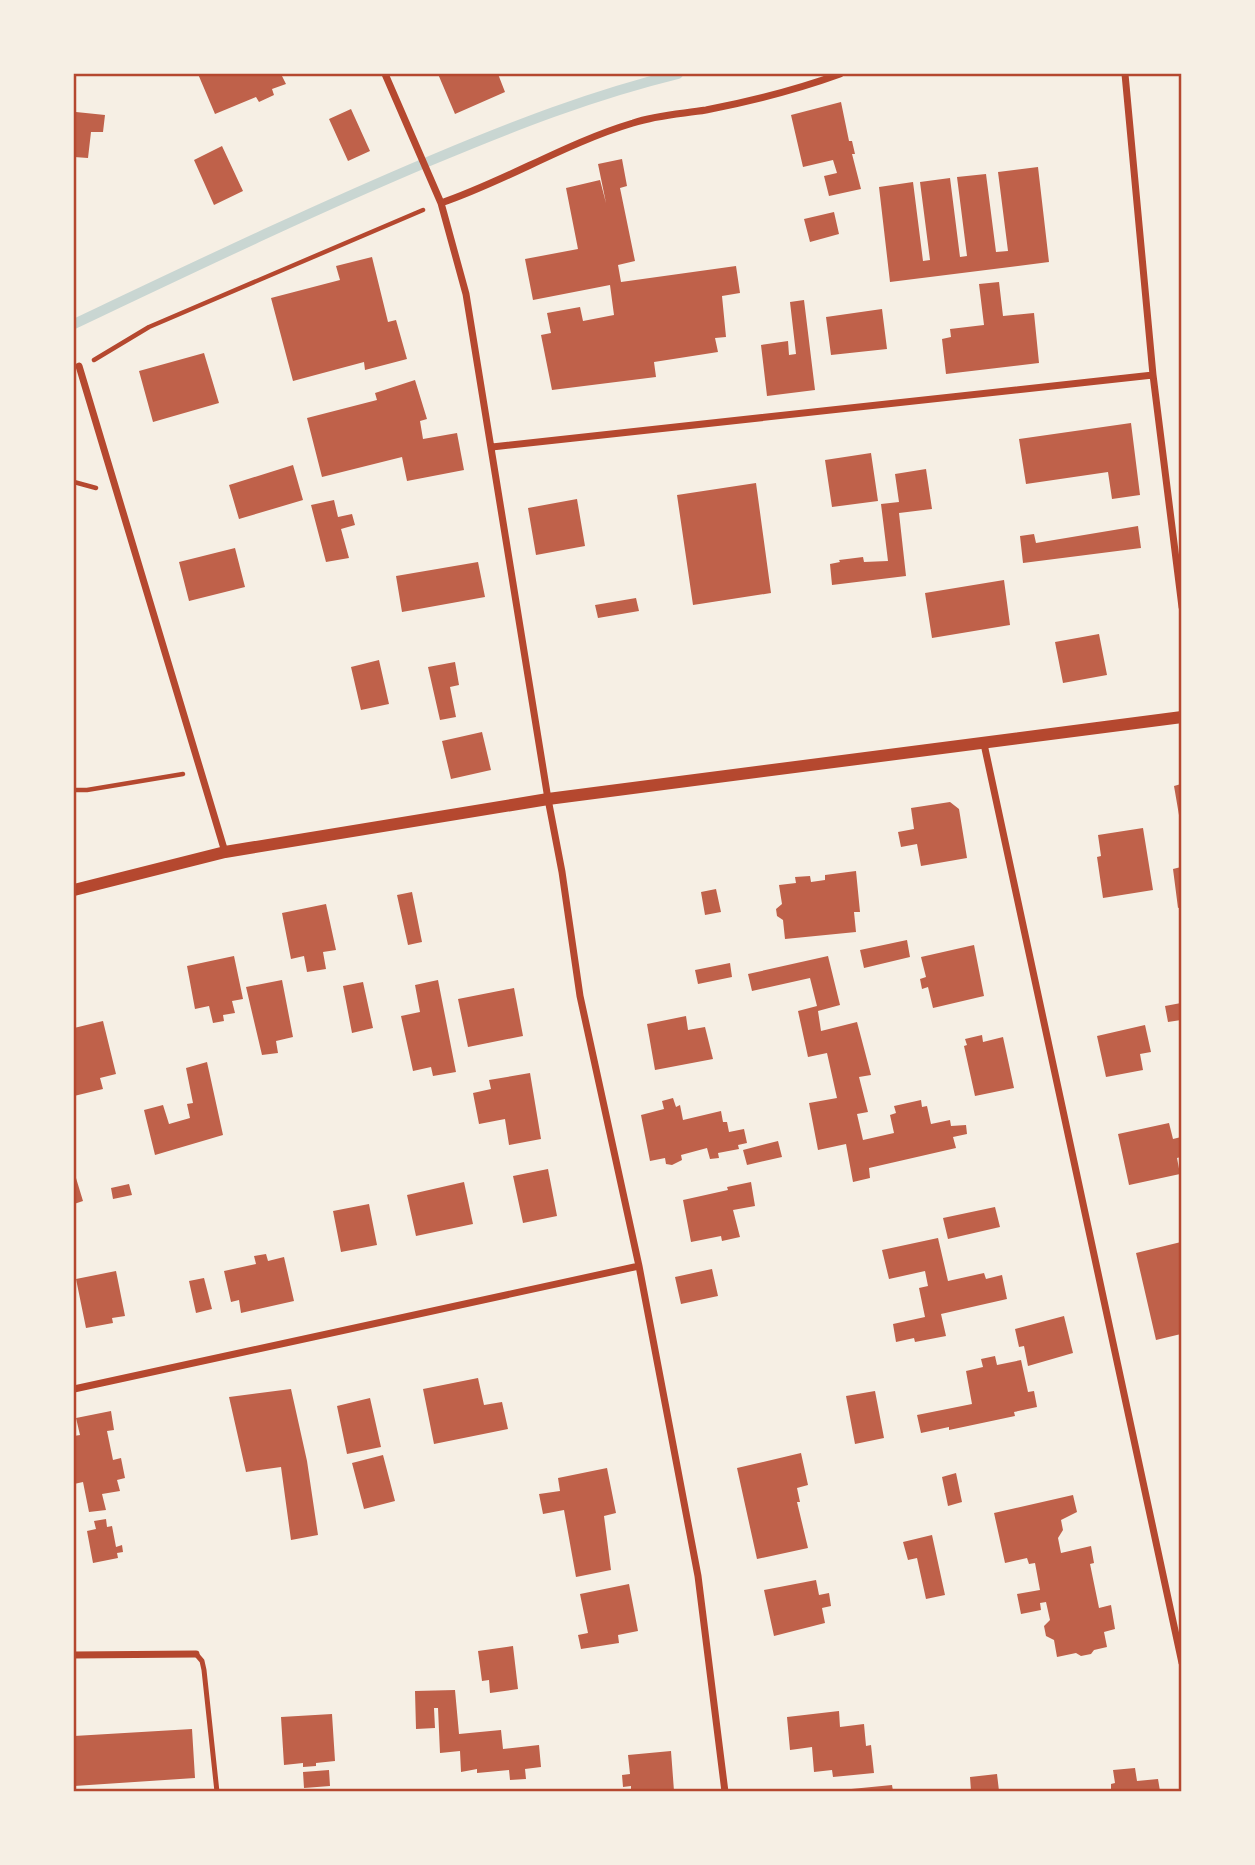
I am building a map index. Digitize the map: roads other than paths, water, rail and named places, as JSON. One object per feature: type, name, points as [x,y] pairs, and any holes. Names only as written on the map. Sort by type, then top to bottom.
[{"type":"street","points":[[385,74],[441,203],[466,294],[562,872],[580,996],[639,1266],[698,1576],[724,1791]]},
{"type":"street","points":[[441,203],[633,122],[758,99],[840,74]]},
{"type":"street","points":[[1125,74],[1153,375],[1181,607]]},
{"type":"street","points":[[79,366],[225,852]]},
{"type":"street","points":[[492,447],[1153,375]]},
{"type":"street","points":[[74,890],[225,852],[548,800],[1181,717]]},
{"type":"street","points":[[984,744],[1181,1663]]},
{"type":"street","points":[[74,1389],[639,1266]]},
{"type":"street","points":[[74,1655],[196,1654]]},
{"type":"lane","points":[[196,1654],[202,1661],[204,1670],[217,1791]]},
{"type":"waterway","points":[[74,324],[462,147],[584,101],[678,74]]}]
